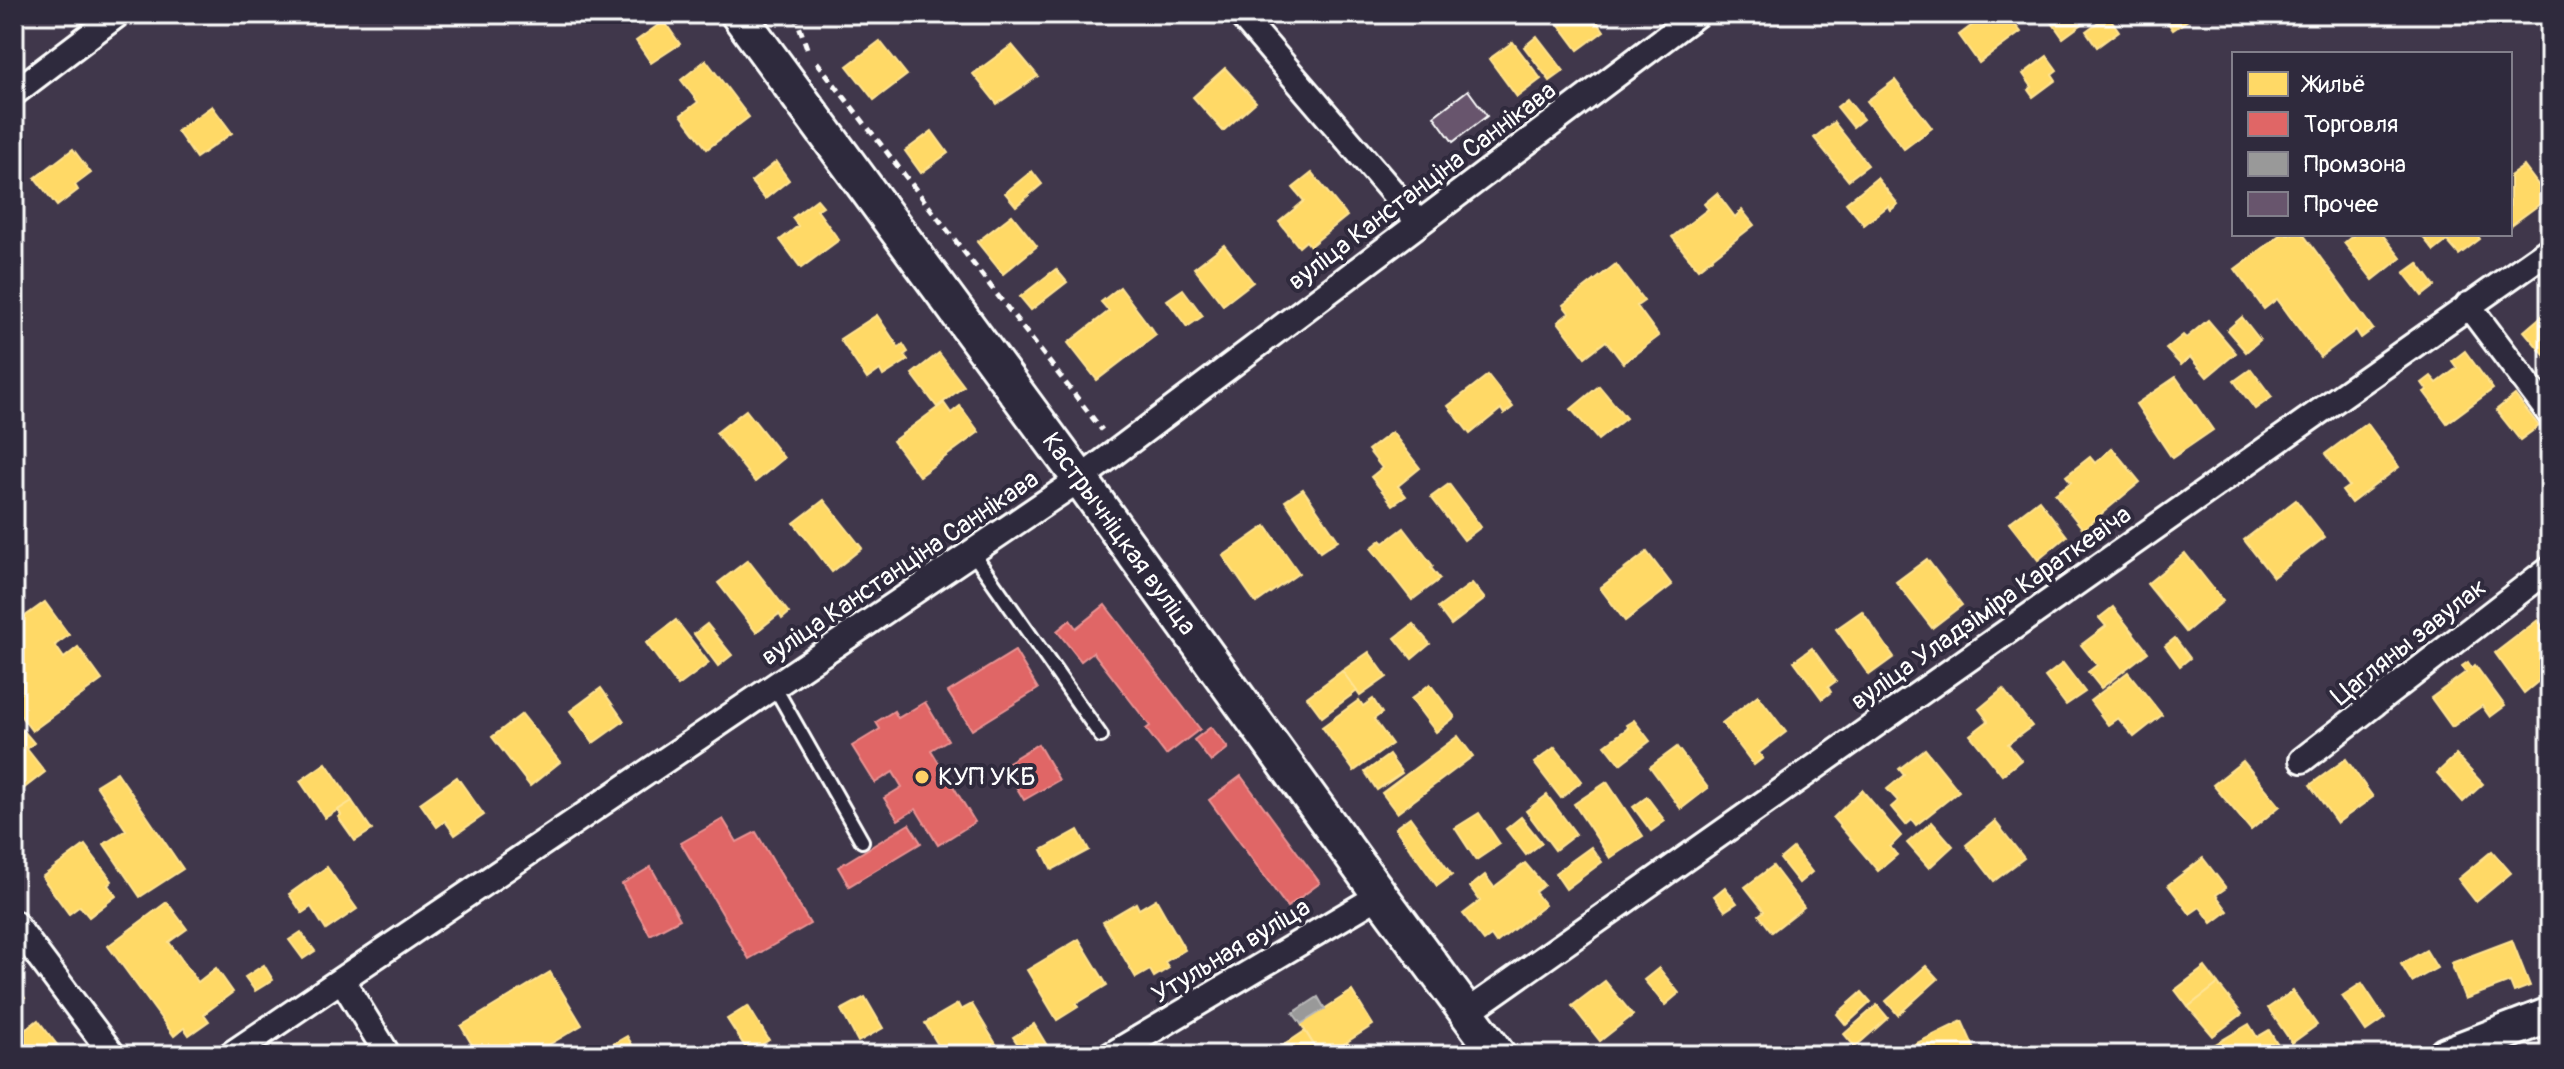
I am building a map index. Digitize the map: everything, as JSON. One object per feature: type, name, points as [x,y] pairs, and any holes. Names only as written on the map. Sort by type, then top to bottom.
[{"type":"main road","name":"Кастрычніцкая вуліца","points":[[738,14],[1498,1055]]},
{"type":"main road","points":[[2446,1055],[2550,1015]]},
{"type":"street","points":[[14,93],[118,14]]},
{"type":"street","points":[[1240,14],[1419,223]]},
{"type":"street","name":"вуліца Канстанціна Саннікава","points":[[230,1055],[1080,479],[1697,14]]},
{"type":"street","name":"вуліца Уладзіміра Караткевіча","points":[[1466,1013],[2550,249]]},
{"type":"street","points":[[2468,305],[2550,414]]},
{"type":"street","name":"Цагляны завулак","points":[[2302,760],[2550,568]]},
{"type":"street","name":"Утульная вуліца","points":[[1111,1055],[1380,895]]},
{"type":"street","points":[[14,923],[113,1055]]},
{"type":"street","points":[[342,980],[388,1055]]},
{"type":"lane","points":[[972,552],[1101,736]]},
{"type":"lane","points":[[774,686],[862,841]]},
{"type":"path","points":[[795,14],[806,49],[1118,450]]},
{"type":"building: Жильё","points":[[1551,14],[1592,14],[1604,31],[1578,50]]},
{"type":"building: Жильё","points":[[1987,14],[2007,14],[2021,32],[1979,63],[1959,35]]},
{"type":"building: Жильё","points":[[2046,14],[2096,14],[2063,38]]},
{"type":"building: Жильё","points":[[2162,14],[2193,14],[2194,16],[2173,30]]},
{"type":"building: Жильё","points":[[2108,15],[2119,31],[2097,47],[2086,31]]},
{"type":"building: Жильё","points":[[664,21],[680,44],[651,63],[636,41]]},
{"type":"building: Жильё","points":[[1537,36],[1564,71],[1550,81],[1524,47]]},
{"type":"building: Жильё","points":[[880,41],[907,75],[874,100],[847,66]]},
{"type":"building: Жильё","points":[[1513,42],[1541,79],[1517,97],[1489,59]]},
{"type":"building: Жильё","points":[[1012,45],[1038,76],[997,104],[973,74]]},
{"type":"building: Жильё","points":[[2047,56],[2057,70],[2052,74],[2056,80],[2033,97],[2028,90],[2032,87],[2023,74]]},
{"type":"building: Жильё","points":[[706,60],[749,117],[707,149],[681,115],[698,102],[681,80]]},
{"type":"building: Жильё","points":[[1225,68],[1256,102],[1223,131],[1193,97]]},
{"type":"building: Жильё","points":[[1895,80],[1932,128],[1904,149],[1867,101]]},
{"type":"building: Жильё","points":[[1847,99],[1863,119],[1853,127],[1837,107]]},
{"type":"building: Жильё","points":[[212,106],[232,133],[196,158],[177,131]]},
{"type":"building: Жильё","points":[[1834,122],[1868,165],[1848,180],[1814,138]]},
{"type":"building: Жильё","points":[[932,131],[948,153],[921,173],[905,151]]},
{"type":"building: Жильё","points":[[73,149],[91,173],[75,185],[78,190],[57,206],[35,178]]},
{"type":"building: Жильё","points":[[776,162],[789,180],[765,199],[751,182]]},
{"type":"building: Жильё","points":[[2524,166],[2548,198],[2512,225],[2512,175]]},
{"type":"building: Жильё","points":[[1032,171],[1042,184],[1016,206],[1005,193]]},
{"type":"building: Жильё","points":[[1312,173],[1347,216],[1310,246],[1306,241],[1299,247],[1279,222],[1304,201],[1293,188]]},
{"type":"building: Жильё","points":[[1877,178],[1898,204],[1891,210],[1888,206],[1864,225],[1846,203]]},
{"type":"building: Жильё","points":[[1717,193],[1735,217],[1742,210],[1754,225],[1698,269],[1672,237],[1708,209],[1704,204]]},
{"type":"building: Жильё","points":[[817,199],[823,206],[817,210],[839,240],[801,268],[780,240],[798,226],[792,218]]},
{"type":"building: Жильё","points":[[1012,215],[1037,246],[1003,274],[977,242]]},
{"type":"building: Жильё","points":[[2279,236],[2304,236],[2373,329],[2361,338],[2356,330],[2320,357],[2277,299],[2264,309],[2235,269]]},
{"type":"building: Жильё","points":[[2353,236],[2384,236],[2401,258],[2373,280],[2344,243]]},
{"type":"building: Жильё","points":[[2422,236],[2478,236],[2480,239],[2459,255],[2447,241],[2434,251]]},
{"type":"building: Жильё","points":[[1224,245],[1253,282],[1223,305],[1194,268]]},
{"type":"building: Жильё","points":[[2418,263],[2435,286],[2422,296],[2404,273]]},
{"type":"building: Жильё","points":[[1616,264],[1644,301],[1637,306],[1659,336],[1623,363],[1606,341],[1585,357],[1558,322],[1569,313],[1563,305]]},
{"type":"building: Жильё","points":[[1056,269],[1067,282],[1031,310],[1020,297]]},
{"type":"building: Жильё","points":[[1120,287],[1156,335],[1097,380],[1068,343],[1109,311],[1101,302]]},
{"type":"building: Жильё","points":[[1183,289],[1203,316],[1187,327],[1167,300]]},
{"type":"building: Жильё","points":[[2550,309],[2550,360],[2549,361],[2524,331]]},
{"type":"building: Жильё","points":[[877,315],[899,348],[903,344],[908,360],[883,376],[880,370],[867,379],[840,339]]},
{"type":"building: Жильё","points":[[2242,317],[2260,340],[2246,352],[2227,330]]},
{"type":"building: Жильё","points":[[2208,320],[2236,353],[2207,377],[2190,357],[2181,365],[2166,349]]},
{"type":"building: Жильё","points":[[2465,351],[2493,389],[2447,423],[2424,392],[2427,390],[2422,383],[2431,376],[2437,383],[2457,368],[2452,361]]},
{"type":"building: Жильё","points":[[939,353],[964,386],[937,407],[912,374]]},
{"type":"building: Жильё","points":[[2251,369],[2272,397],[2255,409],[2234,381]]},
{"type":"building: Жильё","points":[[1488,375],[1513,407],[1504,414],[1501,409],[1470,434],[1448,406]]},
{"type":"building: Жильё","points":[[2176,377],[2213,430],[2172,458],[2136,404]]},
{"type":"building: Жильё","points":[[1599,386],[1626,418],[1598,440],[1571,409]]},
{"type":"building: Жильё","points":[[2515,395],[2539,426],[2520,440],[2496,410]]},
{"type":"building: Жильё","points":[[944,403],[951,413],[960,406],[979,432],[919,476],[893,441]]},
{"type":"building: Жильё","points":[[746,410],[784,458],[755,482],[716,433]]},
{"type":"building: Жильё","points":[[2367,423],[2399,467],[2351,503],[2342,491],[2349,486],[2325,454]]},
{"type":"building: Жильё","points":[[1392,432],[1420,468],[1398,486],[1406,496],[1393,505],[1371,477],[1382,468],[1368,450]]},
{"type":"building: Жильё","points":[[2112,448],[2140,482],[2083,529],[2055,494],[2071,482],[2066,476],[2090,457],[2095,463]]},
{"type":"building: Жильё","points":[[1449,484],[1481,527],[1464,540],[1431,497]]},
{"type":"building: Жильё","points":[[1303,489],[1338,540],[1320,552],[1285,501]]},
{"type":"building: Жильё","points":[[824,500],[862,548],[832,572],[794,523]]},
{"type":"building: Жильё","points":[[2039,500],[2067,536],[2038,560],[2009,523]]},
{"type":"building: Жильё","points":[[2296,500],[2325,537],[2273,577],[2244,540]]},
{"type":"building: Жильё","points":[[1266,526],[1299,573],[1256,603],[1223,556]]},
{"type":"building: Жильё","points":[[1404,528],[1440,579],[1412,600],[1371,548],[1381,540],[1384,543]]},
{"type":"building: Жильё","points":[[1647,552],[1672,585],[1625,621],[1600,588]]},
{"type":"building: Жильё","points":[[2185,553],[2223,601],[2186,632],[2147,584]]},
{"type":"building: Жильё","points":[[1927,559],[1962,605],[1932,628],[1896,582]]},
{"type":"building: Жильё","points":[[748,560],[789,613],[782,619],[779,614],[756,632],[718,583]]},
{"type":"building: Жильё","points":[[1472,583],[1485,599],[1451,625],[1438,608]]},
{"type":"building: Жильё","points":[[45,602],[69,635],[55,645],[64,658],[78,647],[102,680],[32,731],[14,707],[14,624]]},
{"type":"building: Жильё","points":[[2113,607],[2148,652],[2101,688],[2088,672],[2097,665],[2081,645],[2106,626],[2099,618]]},
{"type":"building: Жильё","points":[[1862,611],[1894,657],[1869,675],[1836,629]]},
{"type":"building: Жильё","points":[[676,620],[709,663],[678,686],[646,643]]},
{"type":"building: Жильё","points":[[2538,620],[2550,636],[2550,672],[2524,693],[2495,653]]},
{"type":"building: Жильё","points":[[707,624],[732,655],[718,666],[694,634]]},
{"type":"building: Жильё","points":[[1413,624],[1430,644],[1412,659],[1395,638]]},
{"type":"building: Жильё","points":[[2175,638],[2190,658],[2180,666],[2165,646]]},
{"type":"building: Жильё","points":[[1812,648],[1836,681],[1828,687],[1831,692],[1822,699],[1794,661]]},
{"type":"building: Жильё","points":[[1369,652],[1387,677],[1360,696],[1342,671]]},
{"type":"building: Жильё","points":[[2468,662],[2472,668],[2475,665],[2505,706],[2490,717],[2482,706],[2452,727],[2431,698],[2466,672],[2462,666]]},
{"type":"building: Жильё","points":[[2063,663],[2085,692],[2066,705],[2045,677]]},
{"type":"building: Жильё","points":[[1342,671],[1357,691],[1322,717],[1307,697]]},
{"type":"building: Жильё","points":[[2128,672],[2162,715],[2134,737],[2118,718],[2108,725],[2090,701]]},
{"type":"building: Жильё","points":[[1430,684],[1455,717],[1436,732],[1411,699]]},
{"type":"building: Жильё","points":[[601,688],[624,721],[593,743],[570,711]]},
{"type":"building: Жильё","points":[[2003,689],[2032,726],[2008,744],[2021,760],[2002,775],[1970,735],[1988,721],[1979,709]]},
{"type":"building: Жильё","points":[[1758,695],[1786,732],[1759,753],[1763,758],[1754,765],[1722,723]]},
{"type":"building: Жильё","points":[[1373,699],[1382,713],[1374,719],[1392,744],[1354,771],[1322,727],[1359,700],[1363,706]]},
{"type":"building: Жильё","points":[[522,714],[560,762],[530,786],[492,737]]},
{"type":"building: Жильё","points":[[1634,720],[1650,741],[1620,764],[1605,745]]},
{"type":"building: Жильё","points":[[23,730],[34,743],[27,749],[45,772],[14,796],[14,737]]},
{"type":"building: Жильё","points":[[1458,736],[1473,756],[1397,813],[1382,793]]},
{"type":"building: Жильё","points":[[1555,747],[1582,781],[1561,798],[1534,763]]},
{"type":"building: Жильё","points":[[1677,747],[1708,788],[1681,809],[1650,767]]},
{"type":"building: Жильё","points":[[1925,749],[1959,791],[1916,825],[1912,820],[1906,825],[1891,807],[1898,801],[1887,789],[1904,775],[1899,769]]},
{"type":"building: Жильё","points":[[1389,755],[1402,773],[1377,790],[1365,772]]},
{"type":"building: Жильё","points":[[2456,755],[2483,784],[2463,802],[2437,773]]},
{"type":"building: Жильё","points":[[2346,759],[2373,797],[2337,823],[2310,785]]},
{"type":"building: Жильё","points":[[2243,761],[2280,806],[2251,830],[2213,785]]},
{"type":"building: Жильё","points":[[326,763],[352,801],[325,818],[300,781]]},
{"type":"building: Жильё","points":[[117,772],[183,869],[140,897],[104,844],[126,830],[96,785]]},
{"type":"building: Жильё","points":[[457,777],[484,815],[455,835],[445,821],[437,827],[420,803]]},
{"type":"building: Жильё","points":[[1607,782],[1643,836],[1610,858],[1574,804]]},
{"type":"building: Жильё","points":[[1862,790],[1901,836],[1890,847],[1897,855],[1878,871],[1833,818]]},
{"type":"building: Жильё","points":[[1547,795],[1576,834],[1555,850],[1526,811]]},
{"type":"building: Жильё","points":[[1647,797],[1665,821],[1651,831],[1633,807]]},
{"type":"building: Жильё","points":[[352,801],[372,830],[355,841],[338,817],[341,815],[338,810]]},
{"type":"building: Жильё","points":[[1479,813],[1500,844],[1476,860],[1455,828]]},
{"type":"building: Жильё","points":[[1410,817],[1452,875],[1437,886],[1395,828]]},
{"type":"building: Жильё","points":[[1521,817],[1542,843],[1526,855],[1506,829]]},
{"type":"building: Жильё","points":[[1995,821],[2024,858],[1994,881],[1966,845]]},
{"type":"building: Жильё","points":[[1932,822],[1953,846],[1929,868],[1907,843]]},
{"type":"building: Жильё","points":[[1078,830],[1089,850],[1052,870],[1042,850]]},
{"type":"building: Жильё","points":[[85,845],[112,881],[108,885],[116,896],[89,917],[80,906],[69,914],[42,877]]},
{"type":"building: Жильё","points":[[1591,847],[1602,862],[1566,889],[1555,873]]},
{"type":"building: Жильё","points":[[1793,848],[1812,872],[1799,883],[1780,859]]},
{"type":"building: Жильё","points":[[2492,851],[2511,873],[2476,902],[2458,879]]},
{"type":"building: Жильё","points":[[2203,858],[2226,888],[2216,895],[2228,911],[2212,923],[2200,907],[2190,914],[2168,885]]},
{"type":"building: Жильё","points":[[1525,863],[1544,885],[1535,892],[1545,905],[1496,943],[1491,936],[1484,941],[1463,914],[1480,901],[1470,887],[1485,875],[1494,887]]},
{"type":"building: Жильё","points":[[1773,866],[1804,907],[1772,932],[1759,915],[1764,911],[1745,887]]},
{"type":"building: Жильё","points":[[327,867],[357,909],[326,930],[311,907],[302,913],[289,894]]},
{"type":"building: Жильё","points":[[1725,887],[1737,903],[1725,911],[1714,896]]},
{"type":"building: Жильё","points":[[1156,899],[1185,950],[1165,962],[1169,968],[1154,977],[1150,970],[1136,978],[1103,922],[1136,903],[1139,909]]},
{"type":"building: Жильё","points":[[167,902],[187,929],[169,942],[198,982],[216,968],[233,992],[204,1014],[209,1021],[189,1035],[184,1028],[174,1036],[108,946]]},
{"type":"building: Жильё","points":[[301,932],[315,951],[303,959],[289,940]]},
{"type":"building: Жильё","points":[[1079,939],[1107,985],[1057,1020],[1027,970]]},
{"type":"building: Жильё","points":[[2512,940],[2530,986],[2514,992],[2510,982],[2465,999],[2451,963]]},
{"type":"building: Жильё","points":[[2426,950],[2437,968],[2412,982],[2401,964]]},
{"type":"building: Жильё","points":[[264,965],[273,980],[255,991],[245,977]]},
{"type":"building: Жильё","points":[[1926,966],[1938,979],[1898,1015],[1886,1001]]},
{"type":"building: Жильё","points":[[2205,967],[2218,984],[2188,1007],[2175,990]]},
{"type":"building: Жильё","points":[[1659,968],[1679,993],[1665,1005],[1644,980]]},
{"type":"building: Жильё","points":[[550,972],[582,1025],[532,1055],[478,1055],[461,1026]]},
{"type":"building: Жильё","points":[[1605,981],[1633,1015],[1600,1041],[1572,1006]]},
{"type":"building: Жильё","points":[[2362,983],[2385,1018],[2366,1031],[2342,996]]},
{"type":"building: Жильё","points":[[14,984],[25,998],[14,1007]]},
{"type":"building: Жильё","points":[[2218,984],[2242,1014],[2213,1036],[2188,1007]]},
{"type":"building: Жильё","points":[[1352,991],[1373,1025],[1327,1055],[1320,1055],[1301,1024]]},
{"type":"building: Жильё","points":[[2293,991],[2317,1025],[2292,1043],[2268,1008]]},
{"type":"building: Жильё","points":[[1862,992],[1871,1002],[1846,1025],[1837,1014]]},
{"type":"building: Жильё","points":[[865,997],[883,1028],[858,1042],[841,1010]]},
{"type":"building: Жильё","points":[[958,1004],[961,1010],[972,1004],[1002,1054],[944,1055],[925,1023]]},
{"type":"building: Жильё","points":[[1877,1005],[1888,1018],[1855,1047],[1844,1034]]},
{"type":"building: Жильё","points":[[748,1006],[769,1040],[749,1053],[727,1019]]},
{"type":"building: Жильё","points":[[38,1020],[65,1055],[14,1055],[14,1038]]},
{"type":"building: Жильё","points":[[1962,1021],[1976,1052],[1970,1055],[1921,1055],[1915,1044]]},
{"type":"building: Жильё","points":[[1034,1024],[1049,1049],[1040,1055],[1025,1055],[1013,1037]]},
{"type":"building: Жильё","points":[[2249,1024],[2257,1037],[2269,1030],[2283,1054],[2219,1055],[2214,1045]]},
{"type":"building: Жильё","points":[[1305,1031],[1320,1055],[1286,1055],[1281,1047]]},
{"type":"building: Жильё","points":[[627,1036],[638,1055],[594,1055]]},
{"type":"building: Жильё","points":[[1347,1042],[1356,1055],[1327,1055]]},
{"type":"building: Торговля","points":[[1105,605],[1200,729],[1166,755],[1146,729],[1150,726],[1093,652],[1081,661],[1057,631],[1070,620],[1076,628]]},
{"type":"building: Торговля","points":[[1015,651],[1038,689],[972,730],[948,692]]},
{"type":"building: Торговля","name":"КУП УКБ","points":[[925,702],[948,740],[931,750],[975,822],[938,845],[916,809],[898,820],[884,798],[902,787],[893,772],[875,783],[852,746],[880,729],[876,722],[894,711],[898,718]]},
{"type":"building: Торговля","points":[[1211,727],[1228,748],[1211,762],[1194,740]]},
{"type":"building: Торговля","points":[[1038,744],[1059,780],[1024,800],[1003,765]]},
{"type":"building: Торговля","points":[[1241,776],[1320,883],[1287,907],[1209,800]]},
{"type":"building: Торговля","points":[[723,819],[737,842],[756,832],[810,924],[749,959],[681,843]]},
{"type":"building: Торговля","points":[[909,824],[921,843],[849,886],[838,867]]},
{"type":"building: Торговля","points":[[651,867],[680,919],[650,935],[622,884]]},
{"type":"building: Промзона","points":[[1318,997],[1325,1009],[1301,1024],[1293,1013]]},
{"type":"building: Прочее","points":[[1468,90],[1487,116],[1453,142],[1434,116]]},
{"type":"place","name":"КУП УКБ","points":[[922,777]]}]
